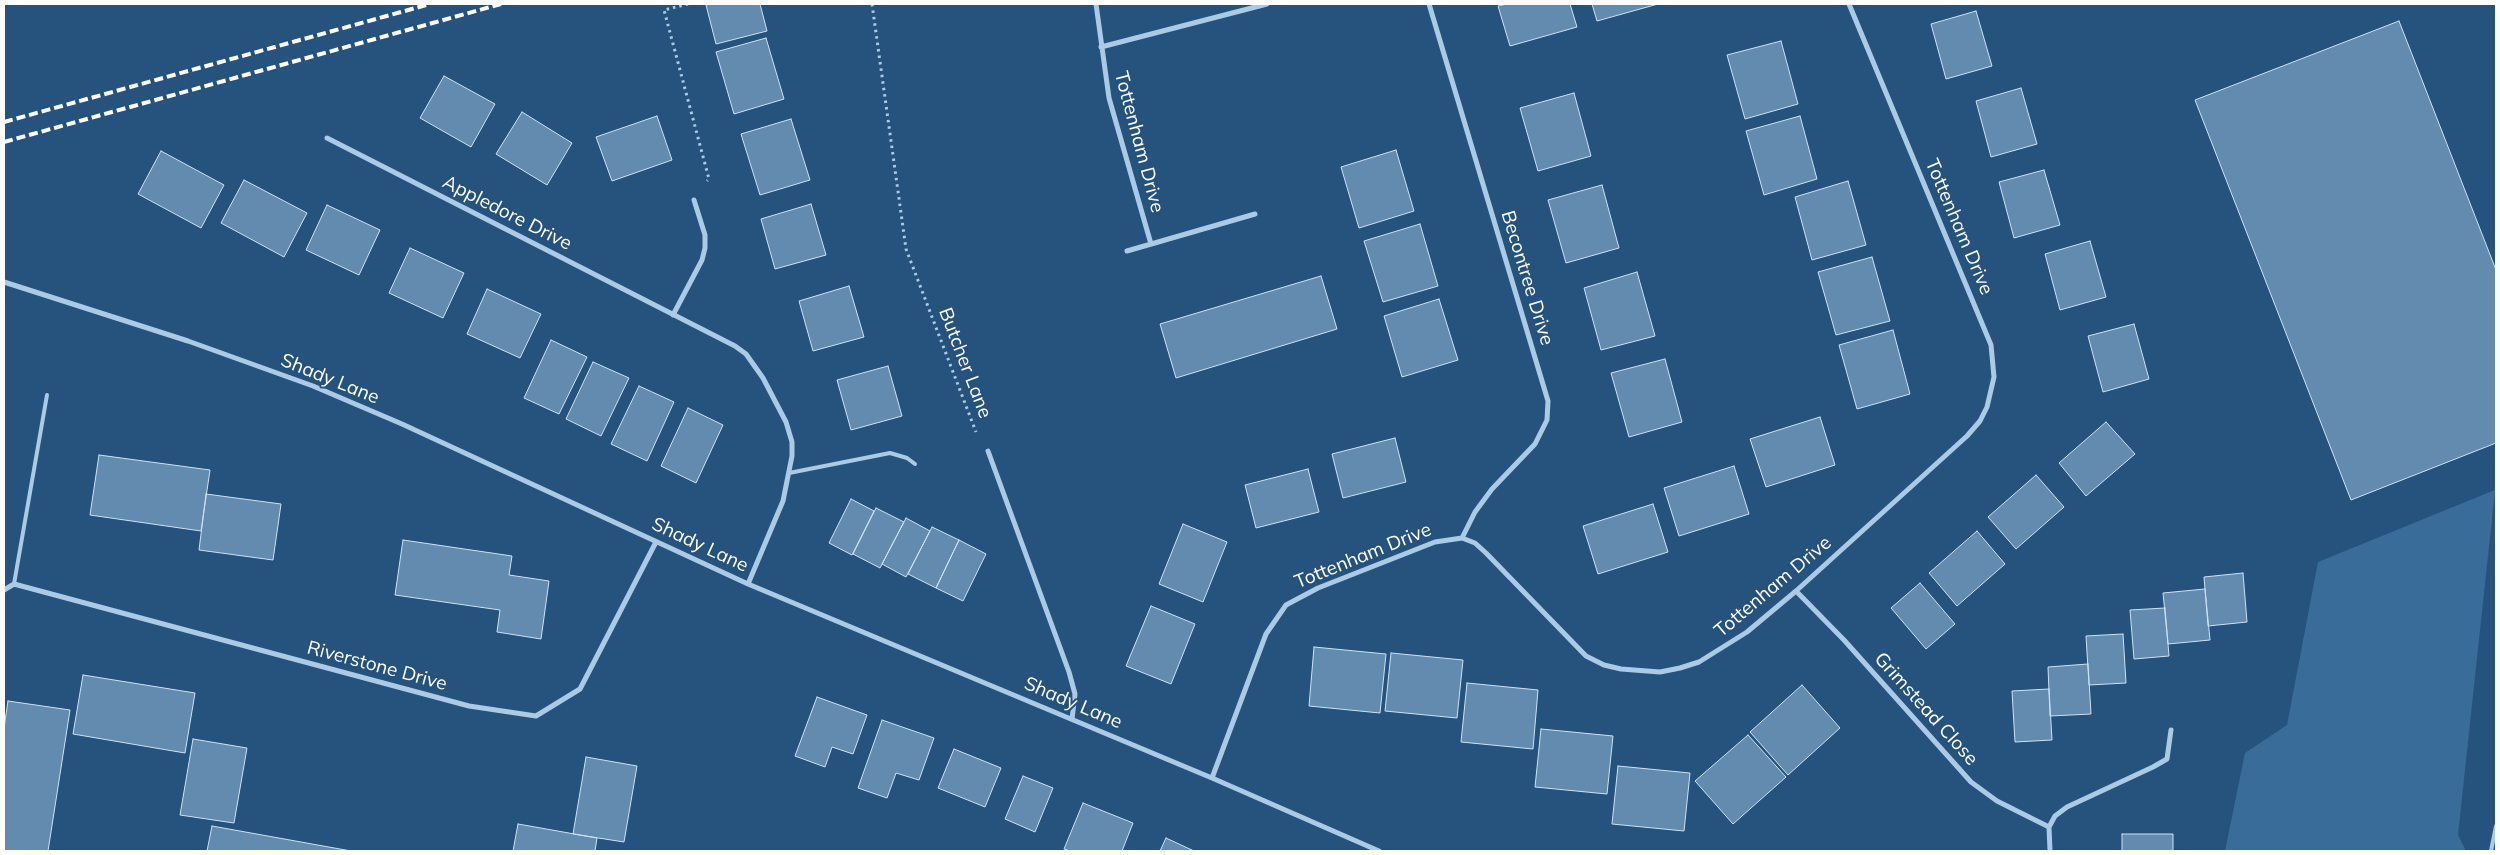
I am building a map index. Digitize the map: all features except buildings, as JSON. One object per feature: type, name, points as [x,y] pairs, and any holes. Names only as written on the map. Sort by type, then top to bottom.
[{"type":"street","name":"Tottenham Drive","points":[[1096,4],[1109,98],[1151,244]]},
{"type":"street","name":"Tottenham Drive","points":[[1101,47],[1267,4]]},
{"type":"street","name":"Becontree Drive","points":[[1430,4],[1548,401],[1547,420],[1535,444],[1492,489],[1476,512],[1462,538]]},
{"type":"street","name":"Tottenham Drive","points":[[1212,778],[1266,634],[1286,605],[1318,588],[1434,542],[1462,538],[1475,543],[1486,553],[1586,656],[1604,665],[1621,669],[1660,672],[1699,662],[1748,632],[1967,436],[1980,421],[1987,406],[1994,377],[1994,360],[1988,337],[1849,4]]},
{"type":"street","name":"Appledore Drive","points":[[327,138],[735,346],[754,364],[790,432],[792,456],[783,501],[748,584]]},
{"type":"street","points":[[673,315],[702,260],[705,248],[705,235],[694,200]]},
{"type":"street","points":[[1127,251],[1255,214]]},
{"type":"street","name":"Shady Lane","points":[[4,282],[188,341],[313,386],[402,424],[748,584],[1212,778],[1379,851]]},
{"type":"street","points":[[988,452],[1069,672],[1075,694],[1072,719]]},
{"type":"street","name":"Riverstone Drive","points":[[14,584],[468,706],[536,716],[580,689],[656,542]]},
{"type":"street","points":[[4,590],[14,584]]},
{"type":"street","name":"Grimstead Close","points":[[1796,591],[1844,640],[1971,782],[1997,801],[2049,827]]},
{"type":"street","points":[[2050,851],[2049,827],[2055,816],[2067,806],[2153,767],[2166,759],[2171,730]]},
{"type":"lane","points":[[14,584],[47,395]]},
{"type":"lane","points":[[789,473],[890,453],[907,458],[914,464]]},
{"type":"lane","points":[[2491,851],[2496,826]]},
{"type":"path","points":[[688,4],[664,10],[709,178],[694,200]]},
{"type":"path","name":"Butcher Lane","points":[[872,4],[906,249],[975,431],[988,452]]},
{"type":"shaded area","points":[[2495,490],[2458,835],[2466,851],[2225,851],[2245,753],[2287,725],[2318,562]]},
{"type":"railway","points":[[4,122],[430,4]]},
{"type":"railway","points":[[4,142],[501,4]]}]
